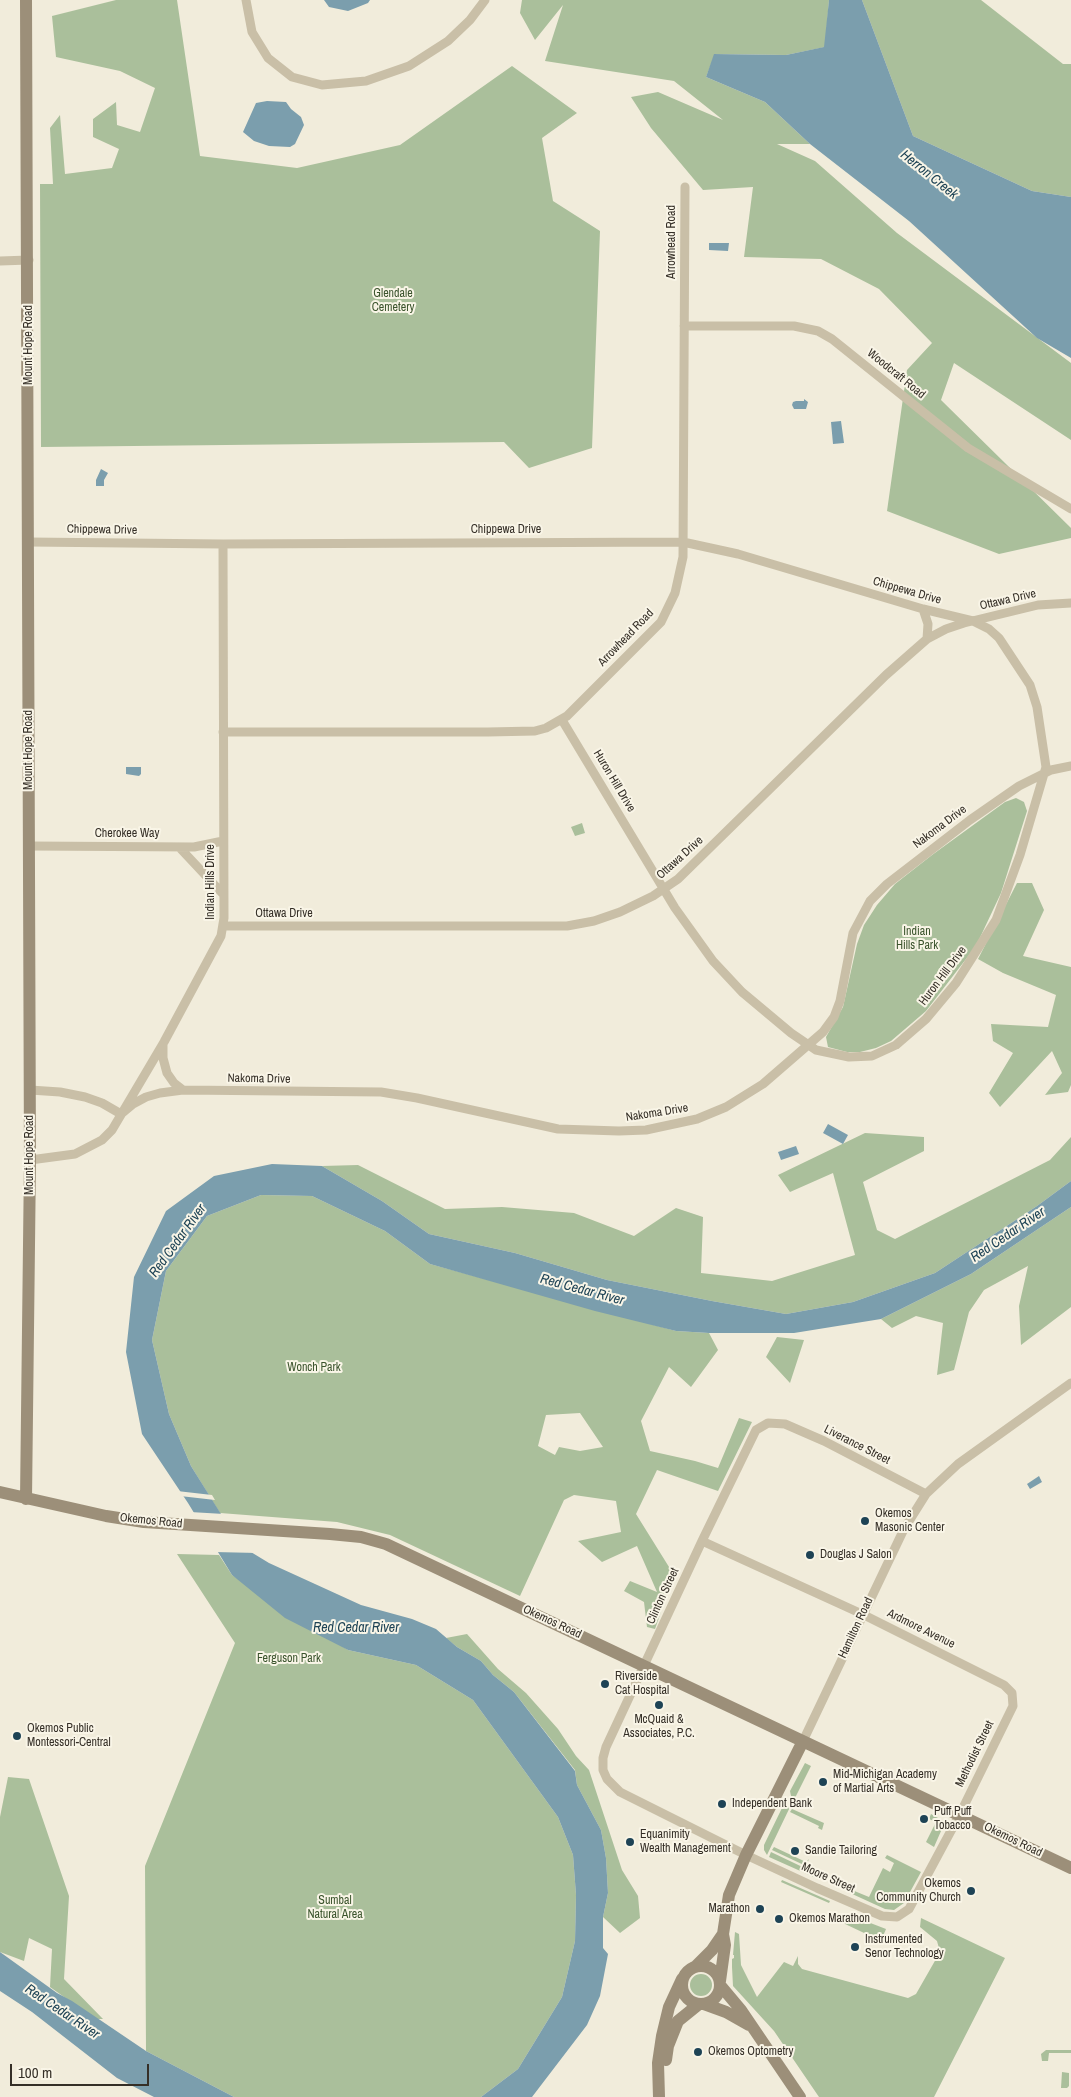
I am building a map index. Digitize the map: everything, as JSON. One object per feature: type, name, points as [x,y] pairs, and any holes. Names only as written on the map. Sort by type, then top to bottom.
[{"type":"street","name":"Mount Hope Road","points":[[26,0],[30,846],[30,1160],[26,1499]]},
{"type":"street","points":[[246,0],[252,32],[268,58],[292,77],[322,85],[366,81],[409,66],[448,41],[470,20],[485,0]]},
{"type":"street","name":"Arrowhead Road","points":[[223,732],[535,731],[562,720],[661,622],[671,603],[678,583],[683,542],[685,187]]},
{"type":"street","points":[[0,261],[28,260]]},
{"type":"street","name":"Woodcraft Road","points":[[684,326],[794,326],[818,331],[832,339],[968,448],[1071,509]]},
{"type":"street","name":"Chippewa Drive","points":[[29,542],[223,544],[683,542],[738,554],[923,609],[973,621]]},
{"type":"street","name":"Indian Hills Drive","points":[[30,1160],[64,1157],[83,1151],[107,1135],[164,1042],[218,945],[223,926],[223,544]]},
{"type":"street","name":"Ottawa Drive","points":[[223,926],[567,926],[594,922],[620,912],[665,889],[694,865],[886,675],[927,639],[946,629],[973,621],[1038,605],[1071,603]]},
{"type":"street","points":[[923,609],[928,624],[927,639]]},
{"type":"street","name":"Huron Hill Drive","points":[[562,720],[696,938],[728,977],[768,1016],[808,1045],[824,1053],[849,1057],[863,1057],[880,1053],[896,1045],[942,1001],[980,947],[996,920],[1020,855],[1045,773],[1044,744],[1035,699],[1030,685],[999,638],[989,629],[973,621]]},
{"type":"street","name":"Nakoma Drive","points":[[121,1114],[133,1104],[152,1094],[183,1090],[381,1092],[418,1098],[558,1129],[619,1132],[646,1130],[696,1119],[726,1107],[763,1084],[823,1032],[837,1009],[853,933],[870,901],[901,872],[1019,786],[1058,768],[1071,766]]},
{"type":"street","name":"Cherokee Way","points":[[30,846],[179,847],[202,846],[223,841]]},
{"type":"street","points":[[179,847],[223,894]]},
{"type":"street","points":[[164,1042],[164,1065],[170,1078],[183,1090]]},
{"type":"street","points":[[30,1090],[60,1092],[85,1097],[102,1103],[121,1114]]},
{"type":"street","name":"Hamilton Road","points":[[720,1983],[725,1945],[723,1934],[730,1896],[746,1856],[904,1529],[926,1494],[958,1464],[1071,1383]]},
{"type":"street","name":"Liverance Street","points":[[776,1422],[824,1441],[926,1494]]},
{"type":"street","name":"Clinton Street","points":[[620,1792],[607,1779],[603,1770],[603,1758],[606,1748],[750,1438],[761,1426],[776,1422]]},
{"type":"street","name":"Okemos Road","points":[[0,1492],[106,1516],[189,1525],[361,1537],[386,1544],[1071,1868]]},
{"type":"street","name":"Ardmore Avenue","points":[[702,1541],[862,1614],[1004,1685],[1010,1690],[1013,1697]]},
{"type":"street","name":"Methodist Street","points":[[892,1918],[902,1915],[909,1909],[960,1814],[1013,1706],[1013,1697]]},
{"type":"street","name":"Moore Street","points":[[620,1792],[746,1856],[866,1909],[892,1918]]},
{"type":"street","name":"Hamilton Road","points":[[696,1966],[712,1950],[723,1934]]},
{"type":"street","points":[[659,2097],[658,2063],[669,2007],[685,1973],[696,1966],[711,1969],[738,2005],[800,2097]]},
{"type":"street","points":[[682,1979],[682,1991],[690,2001],[726,2012],[750,2025]]},
{"type":"street","points":[[659,2081],[668,2046],[678,2020],[716,1996],[720,1983]]},
{"type":"green space","name":"Glendale Cemetery","points":[[116,0],[177,0],[200,156],[297,168],[400,145],[512,66],[577,113],[542,138],[553,201],[600,231],[592,448],[529,468],[504,442],[41,447],[40,184],[53,184],[50,128],[60,115],[65,174],[112,168],[119,149],[93,137],[93,119],[116,102],[117,125],[140,132],[155,88],[120,71],[56,57],[52,16]]},
{"type":"green space","points":[[522,0],[829,0],[825,47],[786,55],[715,54],[706,77],[765,102],[810,144],[777,144],[815,161],[897,233],[1071,363],[1071,440],[954,363],[941,400],[1071,528],[1071,538],[999,554],[887,511],[907,370],[932,343],[879,289],[821,259],[744,257],[753,187],[703,190],[651,128],[631,97],[658,92],[723,120],[674,81],[545,61],[563,5],[535,40],[520,13]]},
{"type":"green space","points":[[862,0],[981,0],[1063,64],[1071,64],[1071,197],[1032,191],[913,136]]},
{"type":"green space","name":"Indian Hills Park","points":[[1016,798],[1024,802],[1027,811],[1001,893],[976,946],[926,1011],[891,1041],[876,1048],[860,1052],[847,1052],[828,1047],[826,1037],[843,1007],[857,944],[864,925],[877,905],[895,884],[932,855],[1005,802]]},
{"type":"green space","points":[[582,823],[585,833],[575,836],[571,827]]},
{"type":"green space","points":[[1017,883],[1032,883],[1044,910],[1023,956],[1071,967],[1071,1085],[1068,1092],[1045,1095],[1062,1073],[1052,1051],[1000,1107],[989,1093],[1013,1053],[993,1041],[991,1024],[1048,1027],[1056,995],[1003,973],[978,959]]},
{"type":"green space","points":[[865,1133],[924,1137],[924,1151],[863,1182],[877,1230],[895,1239],[1050,1160],[1071,1137],[1071,1181],[1037,1206],[935,1273],[853,1302],[786,1314],[607,1280],[515,1253],[429,1234],[382,1201],[322,1166],[358,1165],[445,1209],[502,1207],[574,1213],[634,1236],[676,1208],[703,1217],[701,1273],[772,1281],[855,1255],[833,1173],[790,1192],[778,1175]]},
{"type":"green space","name":"Wonch Park","points":[[261,1195],[312,1196],[385,1231],[430,1264],[676,1331],[709,1333],[718,1350],[691,1387],[669,1367],[641,1421],[650,1451],[718,1468],[739,1418],[752,1422],[718,1491],[657,1470],[636,1514],[674,1575],[655,1629],[647,1627],[644,1602],[624,1591],[630,1581],[657,1592],[637,1546],[602,1562],[578,1541],[621,1532],[616,1501],[574,1495],[564,1500],[520,1596],[390,1535],[337,1522],[220,1513],[191,1466],[169,1414],[152,1340],[166,1271],[207,1216]],"holes":[[[580,1413],[603,1447],[580,1451],[559,1447],[555,1455],[538,1446],[546,1415]]]},
{"type":"green space","points":[[1071,1207],[1071,1307],[1021,1345],[1019,1306],[1028,1266],[984,1290],[969,1312],[954,1370],[937,1375],[943,1323],[916,1316],[892,1328],[881,1319],[971,1274]]},
{"type":"green space","points":[[777,1337],[804,1340],[790,1383],[766,1357]]},
{"type":"green space","name":"Sumbal Natural Area","points":[[177,1554],[219,1555],[232,1575],[348,1650],[416,1665],[473,1700],[558,1817],[573,1855],[576,1895],[575,1941],[562,1997],[518,2069],[481,2097],[234,2097],[146,2051],[145,1866],[235,1643]]},
{"type":"green space","points":[[467,1634],[498,1669],[526,1693],[558,1729],[576,1756],[589,1770],[622,1870],[638,1896],[640,1918],[620,1933],[603,1917],[608,1893],[606,1858],[601,1830],[577,1785],[575,1770],[514,1692],[493,1675],[481,1661],[446,1638]]},
{"type":"green space","points":[[805,1763],[811,1766],[795,1798],[791,1796],[790,1791]]},
{"type":"green space","points":[[8,1777],[29,1779],[69,1896],[64,1979],[103,2019],[95,2019],[50,1987],[52,1949],[29,1938],[24,1961],[0,1952],[0,1817]]},
{"type":"green space","points":[[785,1806],[790,1807],[767,1855],[764,1845],[782,1808]]},
{"type":"green space","points":[[792,1809],[824,1823],[822,1830],[818,1828],[819,1826],[790,1812]]},
{"type":"green space","points":[[931,1814],[945,1822],[934,1847],[926,1842],[936,1822],[929,1819]]},
{"type":"green space","points":[[774,1847],[806,1862],[809,1859],[806,1866],[772,1850]]},
{"type":"green space","points":[[771,1852],[813,1872],[816,1874],[816,1878],[769,1857]]},
{"type":"green space","points":[[887,1855],[921,1872],[904,1903],[894,1910],[885,1909],[850,1893],[852,1890],[869,1897],[883,1868],[890,1872],[894,1863],[885,1858]]},
{"type":"green space","points":[[782,1880],[830,1901],[829,1903],[781,1882]]},
{"type":"green space","points":[[847,1914],[886,1929],[881,1941],[843,1923]]},
{"type":"green space","points":[[921,1918],[1005,1958],[934,2097],[819,2097],[774,2031],[733,1986],[732,1959],[734,1958],[735,1932],[739,1934],[741,1965],[757,1997],[784,1962],[793,1966],[798,1956],[798,1964],[802,1969],[908,1998],[916,1994],[940,1952],[937,1941],[920,1927]]},
{"type":"green space","points":[[701,1974],[709,1977],[712,1985],[709,1993],[701,1996],[693,1993],[690,1985],[693,1977]]},
{"type":"green space","points":[[1046,2050],[1071,2050],[1071,2053],[1049,2053],[1048,2061],[1042,2061],[1041,2054]]},
{"type":"green space","points":[[1062,2072],[1069,2073],[1069,2086],[1067,2088],[1061,2088]]},
{"type":"water","points":[[324,0],[370,0],[368,3],[348,11],[329,7]]},
{"type":"water","name":"Herron Creek","points":[[829,0],[862,0],[913,136],[1032,191],[1071,197],[1071,358],[1037,338],[909,221],[810,144],[765,102],[706,77],[714,54],[786,55],[824,47]]},
{"type":"water","points":[[267,101],[286,102],[301,117],[304,125],[295,144],[290,147],[269,146],[254,141],[243,132],[256,103]]},
{"type":"water","points":[[709,243],[729,243],[728,251],[709,250]]},
{"type":"water","points":[[804,399],[808,402],[806,409],[794,409],[793,402],[804,401]]},
{"type":"water","points":[[841,421],[844,443],[833,444],[831,422]]},
{"type":"water","points":[[101,469],[108,473],[104,480],[104,486],[96,486],[96,480]]},
{"type":"water","points":[[126,767],[141,767],[141,774],[139,776],[126,774]]},
{"type":"water","points":[[828,1124],[848,1135],[843,1144],[823,1133]]},
{"type":"water","points":[[796,1146],[799,1154],[781,1160],[778,1152]]},
{"type":"water","name":"Red Cedar River","points":[[272,1164],[322,1166],[382,1201],[429,1234],[515,1253],[607,1280],[786,1314],[853,1302],[935,1273],[1037,1206],[1071,1181],[1071,1207],[971,1274],[881,1319],[794,1333],[676,1331],[595,1311],[430,1264],[385,1231],[312,1196],[261,1195],[207,1216],[166,1271],[152,1340],[169,1414],[191,1466],[241,1546],[269,1563],[361,1605],[412,1619],[436,1629],[457,1647],[481,1661],[493,1675],[514,1692],[575,1771],[577,1785],[601,1830],[606,1858],[608,1893],[603,1917],[603,1948],[608,1954],[600,1996],[587,2025],[532,2097],[481,2097],[518,2069],[562,1997],[575,1941],[576,1895],[573,1855],[558,1817],[473,1700],[416,1665],[348,1650],[285,1618],[232,1575],[188,1503],[142,1434],[126,1352],[134,1277],[166,1211],[214,1176]]},
{"type":"water","points":[[1039,1476],[1042,1482],[1030,1489],[1027,1484]]},
{"type":"water","points":[[0,1952],[57,1993],[146,2051],[234,2097],[154,2097],[117,2078],[32,2012],[0,1991]]},
{"type":"pier","points":[[177,1491],[212,1495],[215,1500],[180,1496]]},
{"type":"pier","points":[[190,1512],[224,1514],[243,1544],[258,1553],[214,1552]]},
{"type":"place","name":"Okemos Masonic Center","points":[[865,1521]]},
{"type":"place","name":"Douglas J Salon","points":[[810,1555]]},
{"type":"place","name":"Riverside Cat Hospital","points":[[605,1684]]},
{"type":"place","name":"McQuaid & Associates, P.C.","points":[[659,1705]]},
{"type":"place","name":"Okemos Public Montessori-Central","points":[[17,1736]]},
{"type":"place","name":"Mid-Michigan Academy of Martial Arts","points":[[823,1782]]},
{"type":"place","name":"Independent Bank","points":[[722,1804]]},
{"type":"place","name":"Puff Puff Tobacco","points":[[924,1819]]},
{"type":"place","name":"Equanimity Wealth Management","points":[[630,1842]]},
{"type":"place","name":"Sandie Tailoring","points":[[795,1851]]},
{"type":"place","name":"Okemos Community Church","points":[[971,1891]]},
{"type":"place","name":"Marathon","points":[[760,1909]]},
{"type":"place","name":"Okemos Marathon","points":[[779,1919]]},
{"type":"place","name":"Instrumented Senor Technology","points":[[855,1947]]},
{"type":"place","name":"Okemos Optometry","points":[[698,2052]]},
{"type":"park label","name":"Ferguson Park","points":[[289,1659]]}]
